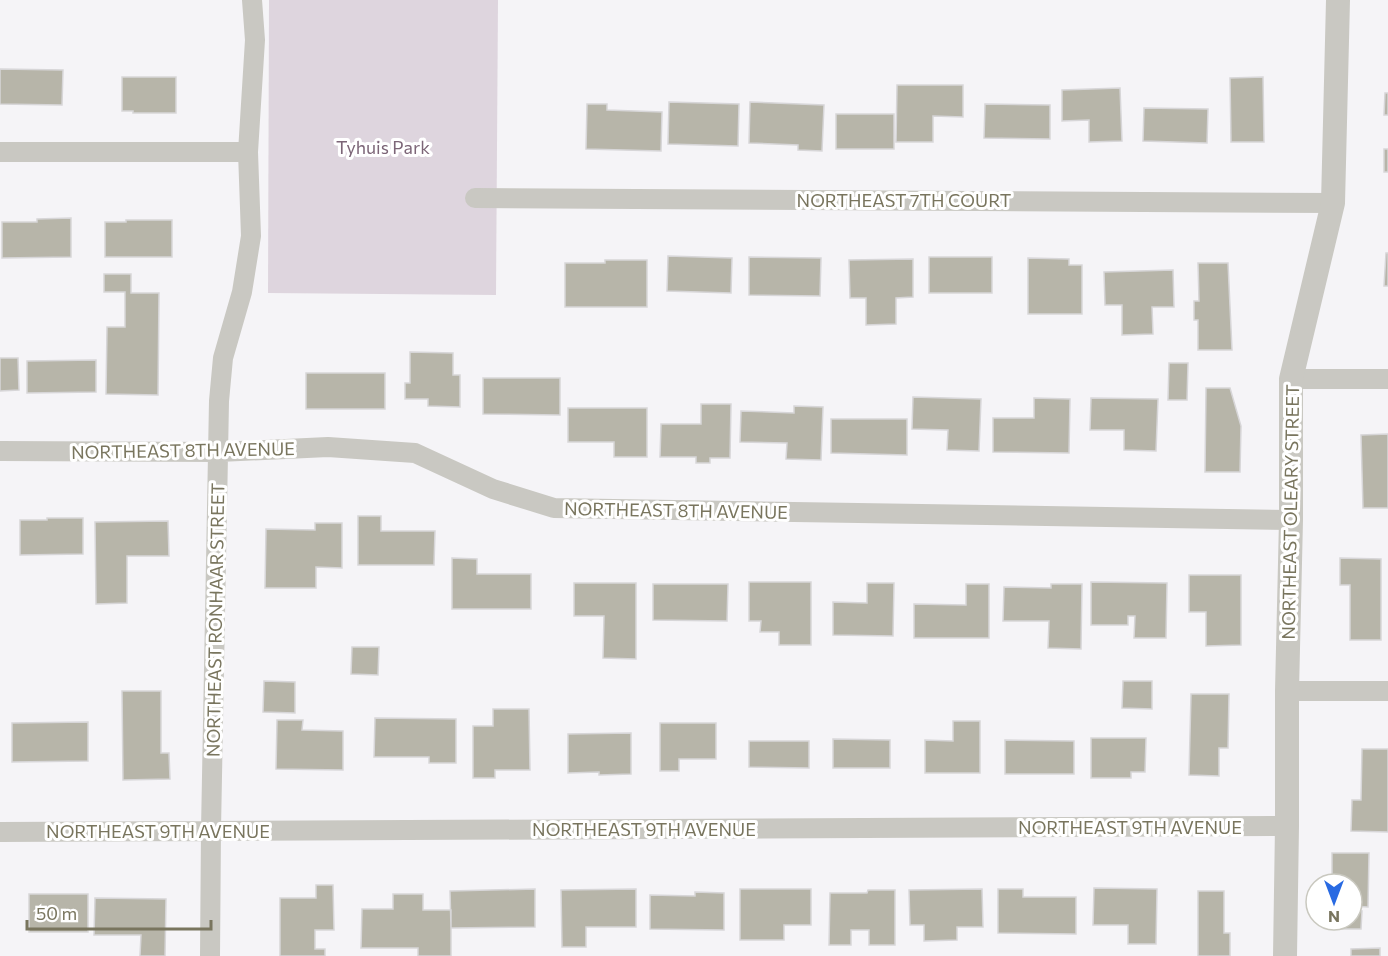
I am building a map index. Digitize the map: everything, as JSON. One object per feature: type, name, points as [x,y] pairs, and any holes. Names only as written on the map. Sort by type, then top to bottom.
[{"type":"street","name":"NORTHEAST RONHAAR STREET","points":[[210,956],[219,401],[223,358],[242,292],[251,236],[248,152],[255,40],[252,0]]},
{"type":"street","name":"NORTHEAST OLEARY STREET","points":[[1285,956],[1292,379],[1333,203],[1338,0]]},
{"type":"street","points":[[0,152],[248,152]]},
{"type":"street","name":"NORTHEAST 7TH COURT","points":[[475,198],[1333,203]]},
{"type":"street","points":[[1292,379],[1388,379]]},
{"type":"street","name":"NORTHEAST 8TH AVENUE","points":[[0,451],[219,452],[328,447],[415,453],[493,489],[554,508],[1291,520]]},
{"type":"street","points":[[1287,691],[1388,691]]},
{"type":"street","name":"NORTHEAST 9TH AVENUE","points":[[0,832],[1287,826]]},
{"type":"green space","name":"Tyhuis Park","points":[[269,0],[498,0],[496,295],[268,293]]},
{"type":"building","points":[[0,69],[63,70],[62,105],[0,104]]},
{"type":"building","points":[[122,77],[176,77],[176,113],[122,111]]},
{"type":"building","points":[[1263,77],[1264,142],[1231,142],[1230,78]]},
{"type":"building","points":[[897,85],[963,85],[963,117],[933,116],[933,142],[896,142]]},
{"type":"building","points":[[1120,88],[1122,141],[1089,142],[1089,120],[1062,121],[1062,90]]},
{"type":"building","points":[[1385,93],[1388,93],[1388,115],[1384,115]]},
{"type":"building","points":[[669,102],[739,104],[738,146],[668,144]]},
{"type":"building","points":[[750,102],[824,105],[822,151],[798,150],[798,145],[749,143]]},
{"type":"building","points":[[587,104],[607,104],[607,110],[662,112],[661,151],[586,149]]},
{"type":"building","points":[[985,104],[1050,105],[1050,139],[984,138]]},
{"type":"building","points":[[1144,108],[1208,109],[1207,143],[1143,141]]},
{"type":"building","points":[[836,114],[894,114],[894,149],[836,149]]},
{"type":"building","points":[[1384,149],[1388,149],[1388,172],[1384,172]]},
{"type":"building","points":[[71,218],[71,257],[2,258],[2,222],[37,222],[37,219]]},
{"type":"building","points":[[126,220],[172,220],[172,257],[105,257],[105,222],[126,222]]},
{"type":"building","points":[[1386,253],[1388,253],[1388,286],[1384,286]]},
{"type":"building","points":[[668,256],[732,258],[731,293],[667,291]]},
{"type":"building","points":[[749,257],[821,258],[820,296],[749,295]]},
{"type":"building","points":[[929,257],[992,257],[992,293],[929,293]]},
{"type":"building","points":[[1028,258],[1069,259],[1069,265],[1082,265],[1082,314],[1028,314]]},
{"type":"building","points":[[913,259],[913,297],[896,298],[896,324],[866,325],[866,298],[850,298],[849,260]]},
{"type":"building","points":[[605,260],[647,260],[647,307],[565,307],[565,263],[605,263]]},
{"type":"building","points":[[1198,263],[1228,263],[1232,350],[1198,350],[1198,320],[1194,320],[1194,301],[1199,301]]},
{"type":"building","points":[[1173,270],[1174,307],[1152,307],[1153,334],[1122,335],[1122,305],[1105,305],[1104,272]]},
{"type":"building","points":[[104,274],[131,274],[131,293],[159,293],[158,395],[106,394],[107,327],[125,327],[125,292],[104,292]]},
{"type":"building","points":[[410,352],[453,353],[453,375],[460,375],[460,407],[428,406],[428,399],[405,399],[405,383],[410,383]]},
{"type":"building","points":[[0,358],[18,358],[19,390],[0,391]]},
{"type":"building","points":[[96,360],[96,392],[27,393],[27,361]]},
{"type":"building","points":[[1169,363],[1188,363],[1187,400],[1168,400]]},
{"type":"building","points":[[306,373],[385,373],[385,409],[306,409]]},
{"type":"building","points":[[483,378],[560,378],[560,415],[483,414]]},
{"type":"building","points":[[1206,388],[1230,388],[1241,426],[1240,472],[1205,472]]},
{"type":"building","points":[[913,397],[981,399],[979,451],[947,450],[948,430],[912,429]]},
{"type":"building","points":[[1034,398],[1070,399],[1069,453],[993,452],[993,418],[1034,418]]},
{"type":"building","points":[[1091,398],[1158,399],[1156,451],[1124,450],[1124,430],[1090,430]]},
{"type":"building","points":[[701,404],[731,404],[730,458],[710,458],[710,463],[696,463],[696,457],[660,457],[661,424],[701,424]]},
{"type":"building","points":[[794,406],[823,407],[821,460],[786,459],[787,443],[740,442],[741,411],[794,413]]},
{"type":"building","points":[[568,408],[647,408],[647,457],[614,457],[614,442],[568,442]]},
{"type":"building","points":[[831,419],[907,419],[907,455],[831,453]]},
{"type":"building","points":[[1388,434],[1388,508],[1363,508],[1361,435]]},
{"type":"building","points":[[358,516],[381,516],[381,531],[435,531],[434,565],[358,565]]},
{"type":"building","points":[[47,518],[83,518],[83,554],[20,555],[20,520],[47,520]]},
{"type":"building","points":[[168,521],[169,556],[127,556],[127,603],[96,604],[95,522]]},
{"type":"building","points":[[315,523],[342,523],[342,568],[316,567],[316,588],[265,588],[266,529],[315,530]]},
{"type":"building","points":[[452,558],[477,559],[477,574],[531,574],[531,609],[452,609]]},
{"type":"building","points":[[1340,558],[1381,559],[1381,640],[1350,640],[1350,585],[1340,585]]},
{"type":"building","points":[[1189,575],[1241,575],[1241,645],[1206,646],[1206,612],[1189,612]]},
{"type":"building","points":[[749,582],[811,582],[811,645],[779,645],[779,632],[760,632],[761,621],[749,621]]},
{"type":"building","points":[[1091,582],[1167,583],[1166,638],[1134,638],[1135,616],[1128,616],[1128,625],[1091,625]]},
{"type":"building","points":[[574,583],[636,583],[636,659],[603,658],[604,616],[574,616]]},
{"type":"building","points":[[867,583],[894,583],[893,636],[833,635],[833,602],[867,603]]},
{"type":"building","points":[[653,584],[728,584],[727,621],[653,620]]},
{"type":"building","points":[[966,584],[989,584],[989,638],[914,638],[914,604],[966,605]]},
{"type":"building","points":[[1051,584],[1082,584],[1081,649],[1048,648],[1049,621],[1003,621],[1004,587],[1051,588]]},
{"type":"building","points":[[352,647],[379,647],[378,675],[351,674]]},
{"type":"building","points":[[264,681],[295,682],[295,713],[263,712]]},
{"type":"building","points":[[1123,681],[1152,681],[1152,709],[1122,708]]},
{"type":"building","points":[[122,691],[161,691],[161,753],[169,753],[170,779],[123,780]]},
{"type":"building","points":[[1191,694],[1229,694],[1228,748],[1219,748],[1219,776],[1189,775]]},
{"type":"building","points":[[493,709],[529,709],[530,770],[495,770],[495,778],[473,778],[473,726],[493,726]]},
{"type":"building","points":[[375,718],[456,719],[456,763],[429,763],[429,757],[374,757]]},
{"type":"building","points":[[277,720],[303,720],[302,730],[343,731],[343,770],[276,769]]},
{"type":"building","points":[[953,721],[980,721],[980,773],[925,773],[925,740],[953,741]]},
{"type":"building","points":[[88,722],[88,761],[12,762],[12,723]]},
{"type":"building","points":[[660,723],[716,723],[716,759],[679,759],[679,771],[660,771]]},
{"type":"building","points":[[631,733],[631,774],[568,773],[568,734]]},
{"type":"building","points":[[1091,738],[1146,738],[1145,772],[1131,772],[1131,778],[1091,778]]},
{"type":"building","points":[[833,739],[890,740],[890,768],[833,768]]},
{"type":"building","points":[[1005,740],[1074,741],[1074,774],[1005,774]]},
{"type":"building","points":[[749,741],[809,741],[809,768],[749,767]]},
{"type":"building","points":[[1362,749],[1388,749],[1388,832],[1351,831],[1352,800],[1361,800]]},
{"type":"building","points":[[1332,853],[1369,853],[1368,907],[1364,907],[1364,872],[1332,872]]},
{"type":"building","points":[[316,885],[333,885],[334,930],[315,930],[315,949],[325,949],[325,956],[280,956],[280,898],[316,898]]},
{"type":"building","points":[[1094,888],[1157,889],[1156,944],[1128,944],[1128,925],[1093,925]]},
{"type":"building","points":[[535,889],[535,927],[451,928],[450,891]]},
{"type":"building","points":[[636,889],[636,927],[586,927],[586,947],[562,947],[561,890]]},
{"type":"building","points":[[740,889],[811,889],[811,925],[784,925],[784,940],[740,940]]},
{"type":"building","points":[[982,889],[983,927],[957,927],[957,940],[924,941],[924,925],[910,925],[909,890]]},
{"type":"building","points":[[998,889],[1023,889],[1023,897],[1076,897],[1076,934],[998,933]]},
{"type":"building","points":[[868,890],[895,890],[895,945],[869,945],[869,930],[851,930],[851,945],[829,945],[830,893],[867,893]]},
{"type":"building","points":[[1198,891],[1224,891],[1224,933],[1230,933],[1230,956],[1198,956]]},
{"type":"building","points":[[695,892],[724,893],[724,930],[650,929],[650,895],[695,896]]},
{"type":"building","points":[[29,894],[88,894],[88,932],[29,932]]},
{"type":"building","points":[[393,894],[423,894],[423,910],[451,910],[451,956],[418,956],[418,948],[361,948],[362,909],[393,909]]},
{"type":"building","points":[[95,898],[166,899],[165,956],[140,956],[141,935],[94,935]]},
{"type":"building","points":[[1380,948],[1380,956],[1351,956],[1351,949]]}]
